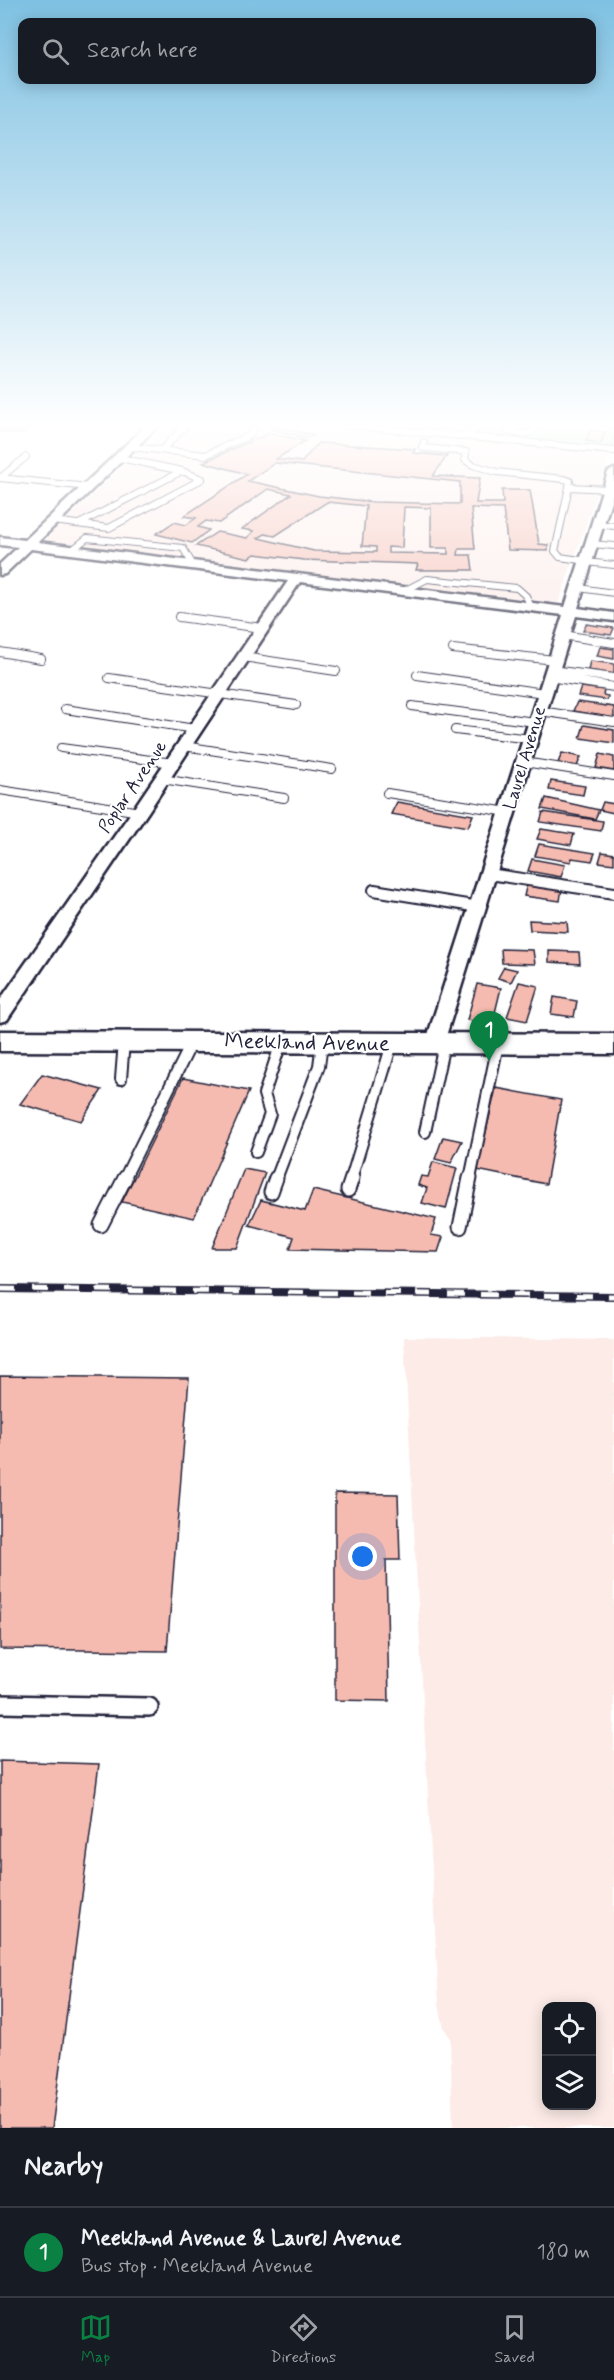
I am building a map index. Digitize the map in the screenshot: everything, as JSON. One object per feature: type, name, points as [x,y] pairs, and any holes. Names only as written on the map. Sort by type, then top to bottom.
[{"type":"street","points":[[0,571],[52,522]]},
{"type":"street","name":"Laurel Avenue","points":[[440,1044],[544,693],[600,522]]},
{"type":"street","points":[[0,541],[614,617]]},
{"type":"street","name":"Poplar Avenue","points":[[0,1015],[140,812],[296,578]]},
{"type":"street","name":"Meekland Avenue","points":[[0,1041],[614,1044]]},
{"type":"lane","points":[[64,522],[109,528],[120,522]]},
{"type":"lane","points":[[561,522],[556,555],[614,565]]},
{"type":"lane","points":[[595,535],[614,526]]},
{"type":"lane","points":[[595,535],[614,540]]},
{"type":"lane","points":[[595,535],[614,546]]},
{"type":"lane","points":[[579,588],[614,593]]},
{"type":"lane","points":[[179,617],[262,628]]},
{"type":"lane","points":[[563,635],[614,643]]},
{"type":"lane","points":[[453,649],[552,669],[614,678]]},
{"type":"lane","points":[[0,652],[41,659]]},
{"type":"lane","points":[[243,657],[336,671]]},
{"type":"lane","points":[[552,669],[614,687]]},
{"type":"lane","points":[[417,675],[544,693]]},
{"type":"lane","points":[[110,678],[296,705]]},
{"type":"lane","points":[[412,706],[614,722]]},
{"type":"lane","points":[[65,710],[195,729]]},
{"type":"lane","points":[[455,730],[531,739]]},
{"type":"lane","points":[[184,746],[332,769]]},
{"type":"lane","points":[[61,748],[173,763]]},
{"type":"lane","points":[[524,762],[614,776]]},
{"type":"lane","points":[[162,779],[284,798]]},
{"type":"lane","points":[[0,790],[140,812]]},
{"type":"lane","points":[[387,793],[508,812]]},
{"type":"lane","points":[[489,874],[614,893]]},
{"type":"lane","points":[[374,890],[479,907]]},
{"type":"lane","points":[[120,1079],[124,1041]]},
{"type":"lane","points":[[101,1225],[192,1042]]},
{"type":"lane","points":[[256,1152],[270,1114],[264,1094],[281,1043]]},
{"type":"lane","points":[[271,1192],[319,1066],[322,1043]]},
{"type":"lane","points":[[348,1190],[392,1044]]},
{"type":"lane","points":[[425,1132],[440,1044]]},
{"type":"lane","points":[[460,1227],[498,1044]]},
{"type":"lane","points":[[0,1704],[149,1707]]},
{"type":"shaded area","points":[[63,522],[586,522],[559,602],[554,603],[48,542],[47,537]]},
{"type":"shaded area","points":[[404,1337],[614,1340],[614,2128],[453,2128],[450,2037],[444,2028],[439,2005]]},
{"type":"building","points":[[174,522],[186,525],[190,522],[204,522],[198,527],[209,530],[192,543],[156,534]]},
{"type":"building","points":[[251,522],[296,522],[275,536],[265,534],[258,538],[314,551],[376,552],[376,547],[362,546],[364,522],[403,522],[402,548],[388,547],[388,553],[448,554],[448,548],[431,548],[431,522],[472,522],[475,549],[459,549],[458,555],[471,555],[473,570],[416,570],[418,564],[304,560],[255,554],[249,558],[196,546],[217,532],[247,538],[254,531],[242,529]]},
{"type":"building","points":[[505,522],[535,522],[539,544],[548,545],[548,551],[508,550]]},
{"type":"building","points":[[586,624],[614,628],[611,635],[583,631]]},
{"type":"building","points":[[600,647],[614,649],[614,659],[597,656]]},
{"type":"building","points":[[590,661],[614,664],[614,674],[588,670]]},
{"type":"building","points":[[581,687],[604,690],[603,695],[608,696],[607,700],[578,696]]},
{"type":"building","points":[[577,702],[614,707],[614,718],[573,711]]},
{"type":"building","points":[[584,725],[614,730],[614,743],[580,738]]},
{"type":"building","points":[[562,753],[581,757],[577,766],[558,763]]},
{"type":"building","points":[[600,754],[614,757],[614,771],[596,768]]},
{"type":"building","points":[[551,781],[585,786],[583,795],[549,790]]},
{"type":"building","points":[[546,798],[599,810],[595,819],[542,809]]},
{"type":"building","points":[[397,802],[473,815],[468,827],[391,814]]},
{"type":"building","points":[[603,802],[614,804],[614,813],[600,810]]},
{"type":"building","points":[[543,812],[603,821],[601,831],[540,822]]},
{"type":"building","points":[[541,829],[574,834],[571,845],[537,839]]},
{"type":"building","points":[[539,844],[595,853],[592,861],[572,858],[571,862],[535,856]]},
{"type":"building","points":[[602,852],[614,854],[614,864],[599,862]]},
{"type":"building","points":[[532,859],[565,865],[561,877],[528,871]]},
{"type":"building","points":[[527,883],[562,888],[560,901],[524,896]]},
{"type":"building","points":[[529,920],[567,922],[568,932],[530,930]]},
{"type":"building","points":[[501,949],[533,950],[535,964],[502,963]]},
{"type":"building","points":[[549,951],[579,952],[580,964],[549,962]]},
{"type":"building","points":[[504,967],[517,970],[511,982],[498,978]]},
{"type":"building","points":[[519,982],[538,986],[527,1021],[507,1017]]},
{"type":"building","points":[[477,984],[501,988],[492,1025],[467,1020]]},
{"type":"building","points":[[554,997],[577,1001],[574,1017],[551,1014]]},
{"type":"building","points":[[42,1074],[102,1090],[81,1121],[20,1104]]},
{"type":"building","points":[[183,1078],[249,1091],[194,1218],[122,1202]]},
{"type":"building","points":[[496,1088],[561,1100],[546,1184],[477,1170]]},
{"type":"building","points":[[443,1137],[462,1141],[451,1163],[435,1159]]},
{"type":"building","points":[[433,1162],[457,1168],[446,1209],[422,1203],[427,1188],[418,1185],[421,1176],[428,1177]]},
{"type":"building","points":[[244,1169],[265,1173],[237,1248],[212,1248]]},
{"type":"building","points":[[313,1190],[436,1219],[431,1235],[443,1237],[438,1252],[290,1249],[294,1237],[249,1225],[261,1200],[305,1211]]},
{"type":"building","points":[[0,1376],[189,1378],[167,1651],[0,1649]]},
{"type":"building","points":[[335,1493],[398,1494],[400,1560],[386,1560],[389,1701],[335,1700]]},
{"type":"building","points":[[0,1761],[99,1764],[52,2128],[0,2128]]},
{"type":"railway","points":[[0,1289],[614,1296]]},
{"type":"place","name":"Meekland Avenue & Laurel Avenue","points":[[489,1061]]}]
